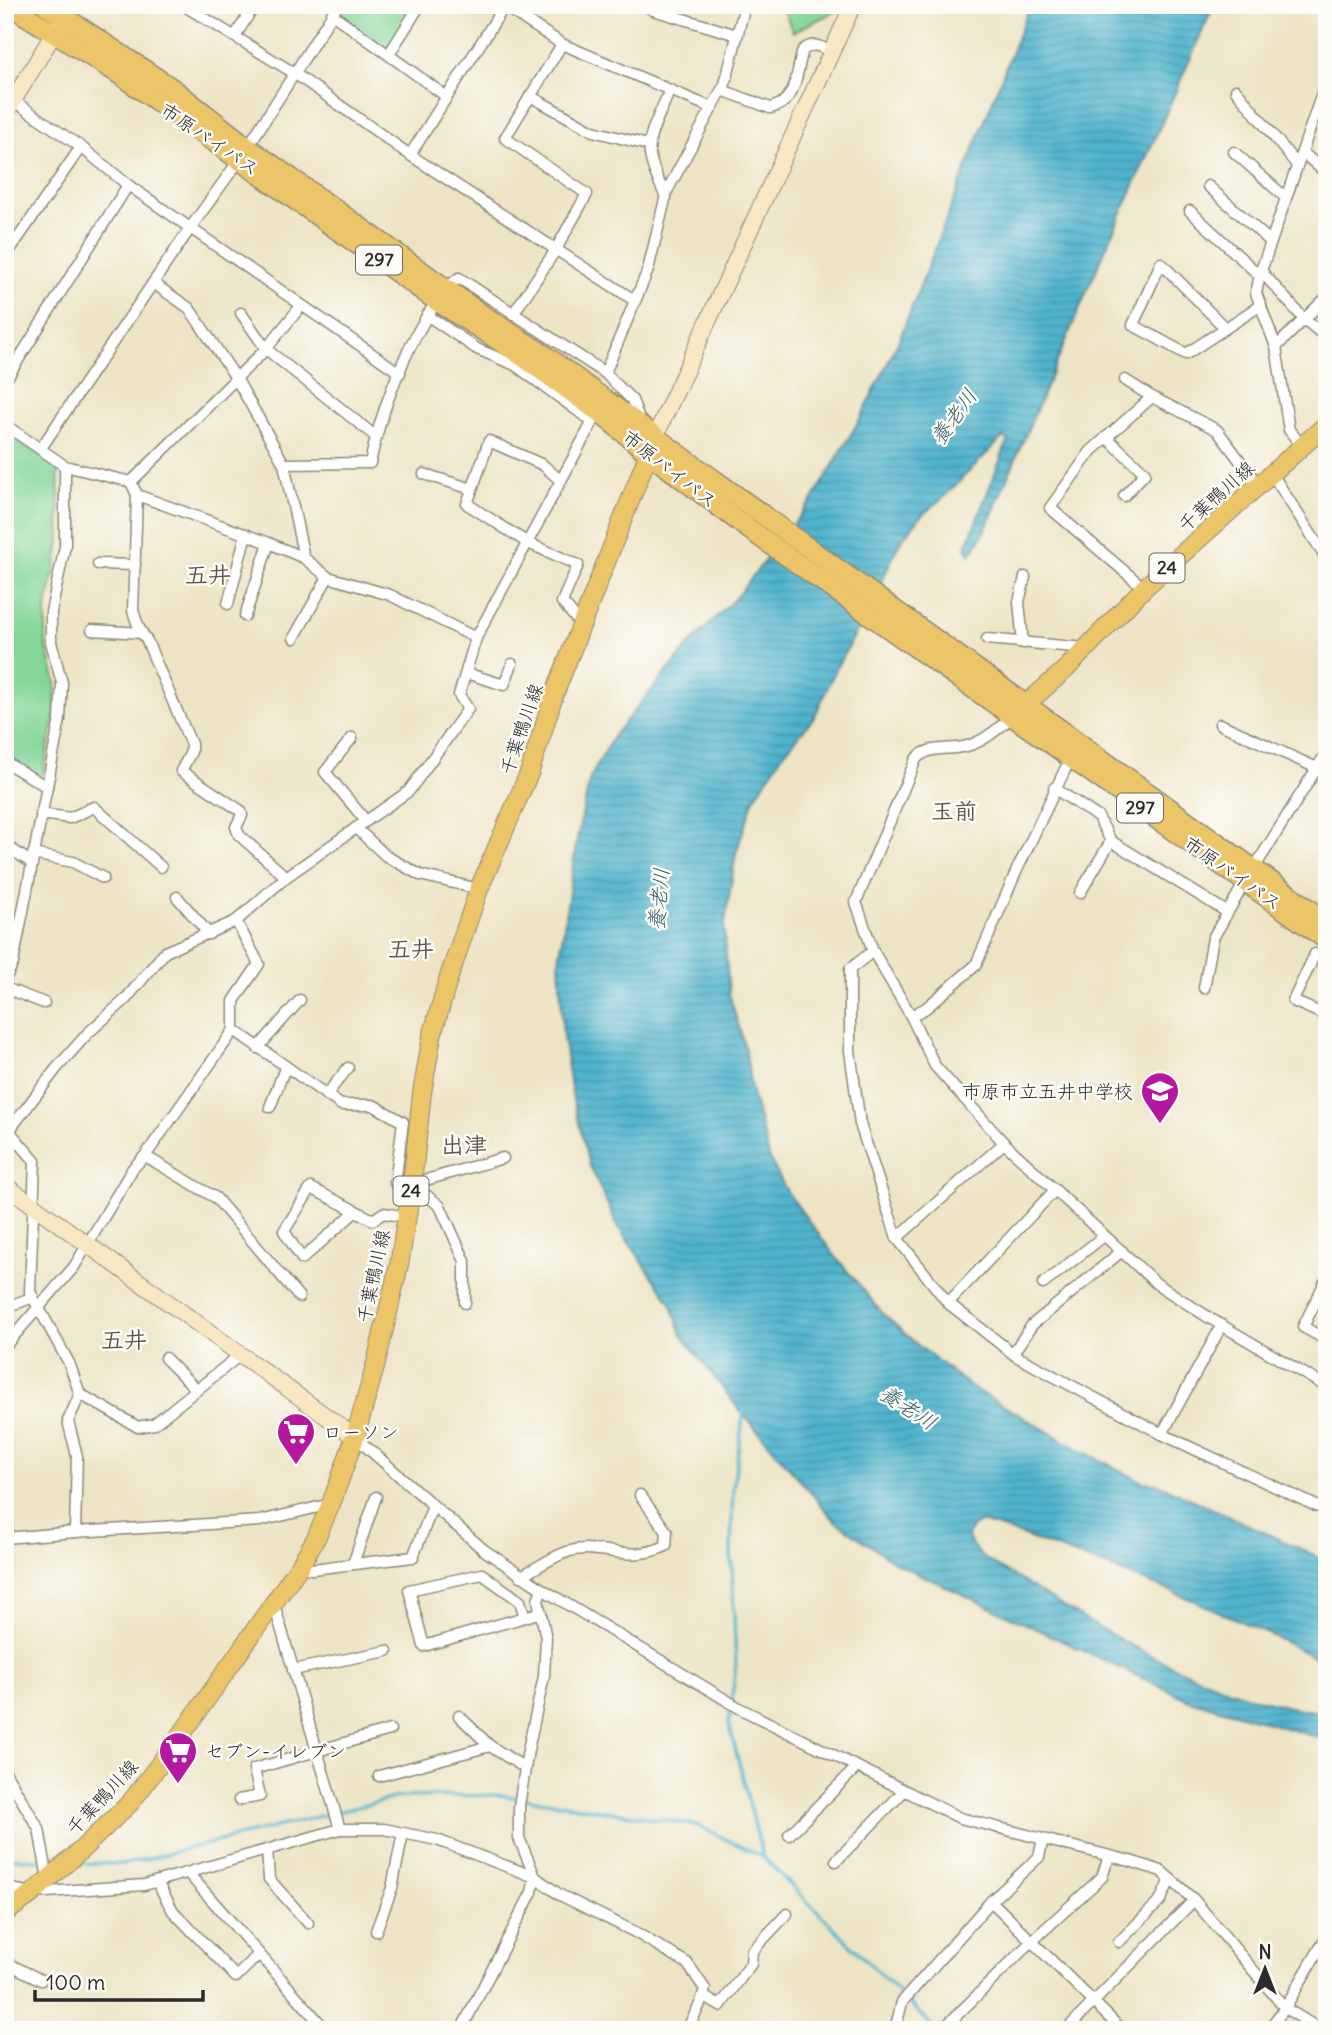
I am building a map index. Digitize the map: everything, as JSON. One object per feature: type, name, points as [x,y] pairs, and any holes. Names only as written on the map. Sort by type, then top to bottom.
[{"type":"highway","name":"市原バイパス","points":[[9,5],[63,18]]},
{"type":"highway","name":"市原バイパス","points":[[47,5],[119,74],[157,102],[244,153],[437,301],[543,354],[599,411],[746,502],[958,667]]},
{"type":"highway","name":"市原バイパス","points":[[648,439],[742,524],[1019,710],[1249,876],[1327,940]]},
{"type":"highway","name":"市原バイパス","points":[[1019,710],[1071,757],[1249,876],[1327,922]]},
{"type":"main road","name":"千葉鴨川線","points":[[1019,710],[1067,668],[1144,588],[1327,424]]},
{"type":"main road","name":"千葉鴨川線","points":[[5,1913],[33,1893],[131,1802],[299,1567],[331,1504],[355,1437],[399,1265],[412,1184],[422,1093],[432,1036],[448,981],[479,889],[530,771],[554,695],[582,626],[648,439]]},
{"type":"street","points":[[183,5],[294,73],[410,155],[634,300]]},
{"type":"street","points":[[235,36],[255,5]]},
{"type":"street","points":[[389,54],[420,5]]},
{"type":"street","points":[[646,5],[653,10],[737,36]]},
{"type":"street","points":[[679,17],[683,5]]},
{"type":"street","points":[[605,373],[648,270],[666,197],[722,90],[746,5]]},
{"type":"street","points":[[648,439],[853,5]]},
{"type":"street","points":[[410,155],[505,6],[562,44],[712,108]]},
{"type":"street","points":[[41,448],[244,153],[335,9],[447,97]]},
{"type":"street","points":[[63,18],[8,103],[81,147],[128,185],[400,373]]},
{"type":"street","points":[[513,314],[555,251],[587,194],[505,138],[562,44]]},
{"type":"street","points":[[722,90],[770,108],[775,107],[789,96],[794,86],[803,50],[818,45],[831,52]]},
{"type":"street","points":[[1303,447],[1289,430],[1276,347],[1256,293],[1260,273],[1327,79]]},
{"type":"street","points":[[666,197],[650,164],[648,145],[649,136],[670,90]]},
{"type":"street","points":[[1236,90],[1297,165]]},
{"type":"street","points":[[530,96],[593,131],[648,145]]},
{"type":"street","points":[[5,257],[81,147]]},
{"type":"street","points":[[1234,152],[1286,198]]},
{"type":"street","points":[[1302,152],[1327,174]]},
{"type":"street","points":[[5,381],[128,185]]},
{"type":"street","points":[[1208,186],[1271,242]]},
{"type":"street","points":[[1190,211],[1260,273],[1304,319],[1327,338]]},
{"type":"street","points":[[1226,328],[1161,262],[1133,325],[1186,354],[1226,328],[1261,305]]},
{"type":"street","points":[[284,464],[370,463],[375,436],[400,373],[437,301],[459,278],[605,373],[632,400],[648,439]]},
{"type":"street","points":[[153,283],[189,308],[236,378],[284,464],[304,558]]},
{"type":"street","points":[[1276,347],[1327,296]]},
{"type":"street","points":[[240,1355],[158,1422],[138,1427],[80,1394],[69,1363],[30,1292],[35,1161],[7,1134],[88,1033],[125,1000],[165,952],[236,921],[286,877],[409,791],[468,709],[459,695],[476,638],[599,411],[516,365],[477,349],[437,301]]},
{"type":"street","points":[[131,482],[266,349],[301,306]]},
{"type":"street","points":[[241,313],[266,349],[375,436]]},
{"type":"street","points":[[1125,380],[1217,430],[1266,480],[1327,559]]},
{"type":"street","points":[[1144,588],[1050,508],[1091,451],[1152,397]]},
{"type":"street","points":[[5,425],[65,466],[131,482]]},
{"type":"street","points":[[1106,437],[1145,473],[1124,496]]},
{"type":"street","points":[[561,481],[543,465],[489,441],[467,504],[527,543],[578,565],[562,602],[582,626]]},
{"type":"street","points":[[5,979],[13,963],[60,719],[62,683],[51,642],[51,612],[65,546],[65,466]]},
{"type":"street","points":[[424,474],[472,489]]},
{"type":"street","points":[[131,482],[137,495],[133,611],[191,744],[191,752],[181,771],[241,811],[242,815],[236,827],[239,835],[286,877]]},
{"type":"street","points":[[137,495],[269,543],[304,558],[328,577],[390,595],[476,638]]},
{"type":"street","points":[[228,604],[246,534]]},
{"type":"street","points":[[245,616],[269,543]]},
{"type":"street","points":[[98,564],[135,565]]},
{"type":"street","points":[[294,638],[328,577]]},
{"type":"street","points":[[1023,643],[1019,602],[1025,577]]},
{"type":"street","points":[[92,630],[142,633]]},
{"type":"street","points":[[987,639],[1085,648]]},
{"type":"street","points":[[466,673],[504,685],[512,664]]},
{"type":"street","points":[[1019,710],[974,744],[963,748],[928,751],[921,753],[916,759],[856,902],[873,951],[911,1016],[935,1066],[1004,1143],[1157,1284],[1327,1387]]},
{"type":"street","points":[[1220,724],[1317,768]]},
{"type":"street","points":[[352,738],[325,772],[366,821]]},
{"type":"street","points":[[1204,989],[1213,938],[1327,752]]},
{"type":"street","points":[[911,1016],[926,1008],[976,965],[1054,788],[1071,757]]},
{"type":"street","points":[[5,762],[47,787]]},
{"type":"street","points":[[1054,788],[1098,817],[1111,841],[1227,912]]},
{"type":"street","points":[[41,814],[70,818],[94,807],[161,866]]},
{"type":"street","points":[[356,828],[386,856],[419,875],[479,889]]},
{"type":"street","points":[[1080,893],[1111,841]]},
{"type":"street","points":[[5,845],[33,858],[73,862],[103,878]]},
{"type":"street","points":[[177,897],[209,934]]},
{"type":"street","points":[[5,1346],[35,1302],[74,1267],[133,1168],[145,1157],[234,1030],[234,1001],[259,964],[236,921]]},
{"type":"street","points":[[873,951],[850,969],[850,1051],[860,1124],[897,1238],[948,1303],[1013,1353],[1162,1434],[1325,1508]]},
{"type":"street","points":[[1327,959],[1315,954],[1293,1001],[1327,1016]]},
{"type":"street","points":[[5,988],[44,1003]]},
{"type":"street","points":[[258,1048],[300,1000]]},
{"type":"street","points":[[234,1030],[341,1105],[373,1105],[403,1122],[395,1183],[412,1184],[503,1158]]},
{"type":"street","points":[[270,1107],[285,1068]]},
{"type":"street","points":[[326,1095],[348,1068]]},
{"type":"street","points":[[897,1238],[1004,1143]]},
{"type":"street","points":[[145,1157],[216,1198],[299,1297]]},
{"type":"street","points":[[412,1184],[440,1206],[465,1261],[465,1303]]},
{"type":"street","points":[[5,1185],[355,1437],[484,1550],[521,1576],[741,1709],[960,1818],[1161,1871],[1194,1900],[1285,2008],[1321,2030]]},
{"type":"street","points":[[356,1211],[302,1259],[284,1231],[312,1188],[356,1211],[373,1220],[383,1213],[407,1217]]},
{"type":"street","points":[[948,1303],[1055,1190]]},
{"type":"street","points":[[1043,1284],[1104,1236]]},
{"type":"street","points":[[1013,1353],[1032,1325],[1122,1251]]},
{"type":"street","points":[[1327,1278],[1303,1327],[1327,1340]]},
{"type":"street","points":[[5,1308],[35,1302]]},
{"type":"street","points":[[1162,1434],[1222,1325]]},
{"type":"street","points":[[165,1358],[197,1390]]},
{"type":"street","points":[[75,1532],[77,1456],[68,1421],[80,1394]]},
{"type":"street","points":[[5,1485],[7,1538],[260,1521],[331,1504]]},
{"type":"street","points":[[521,1576],[569,1552],[585,1550],[633,1555],[651,1553],[666,1546],[667,1532],[640,1495]]},
{"type":"street","points":[[353,1564],[376,1497]]},
{"type":"street","points":[[299,1567],[312,1569],[412,1558],[433,1506]]},
{"type":"street","points":[[525,1617],[520,1601],[482,1574],[409,1590],[424,1646],[525,1617],[541,1612]]},
{"type":"street","points":[[461,2030],[532,1892],[535,1877],[519,1838],[519,1807],[544,1676],[546,1638],[538,1600],[542,1589]]},
{"type":"street","points":[[274,1604],[340,1829]]},
{"type":"street","points":[[293,1670],[387,1651]]},
{"type":"street","points":[[459,1716],[490,1746],[525,1768]]},
{"type":"street","points":[[239,1800],[260,1796],[254,1769],[390,1730]]},
{"type":"street","points":[[380,1776],[490,1746]]},
{"type":"street","points":[[789,1835],[857,1767]]},
{"type":"street","points":[[5,1772],[39,1829],[48,1879]]},
{"type":"street","points":[[836,1861],[904,1791]]},
{"type":"street","points":[[5,1888],[33,1893],[144,1885],[340,1829],[384,1829],[437,1840],[535,1877],[560,1895],[635,1932],[687,1963],[705,1989],[687,2030]]},
{"type":"street","points":[[376,1931],[392,1888],[403,1833]]},
{"type":"street","points":[[895,2030],[902,2002],[991,1901],[1039,1857],[1044,1839]]},
{"type":"street","points":[[267,1850],[269,1879],[308,1923]]},
{"type":"street","points":[[945,2027],[1102,1877],[1109,1856]]},
{"type":"street","points":[[188,1873],[326,2030]]},
{"type":"street","points":[[1119,1942],[1160,1902],[1170,1880]]},
{"type":"street","points":[[158,1882],[173,1911],[236,1977],[260,1954]]},
{"type":"street","points":[[1066,2030],[1194,1900]]},
{"type":"street","points":[[991,1901],[1122,2030]]},
{"type":"street","points":[[703,1996],[720,2006],[751,1964],[752,1951],[787,1914]]},
{"type":"street","points":[[1268,2030],[1285,2008],[1327,1936]]},
{"type":"street","points":[[5,1962],[41,1980]]},
{"type":"green space","points":[[338,5],[420,5],[389,54],[332,14]]},
{"type":"green space","points":[[782,5],[848,5],[793,32]]},
{"type":"green space","points":[[5,431],[58,467],[60,543],[46,611],[46,644],[56,683],[55,716],[43,775],[39,776],[5,755]]},
{"type":"water","name":"養老川","points":[[1030,5],[1214,5],[1087,291],[984,533],[970,555],[966,547],[1008,440],[1003,437],[943,498],[922,515],[900,542],[863,621],[837,666],[815,716],[781,757],[753,801],[736,853],[724,929],[729,993],[746,1052],[751,1089],[770,1160],[788,1193],[883,1314],[971,1387],[1084,1452],[1143,1482],[1156,1483],[1327,1561],[1327,1664],[1206,1606],[996,1526],[980,1522],[972,1527],[968,1536],[971,1544],[992,1563],[1094,1625],[1169,1664],[1247,1695],[1327,1713],[1327,1740],[1189,1700],[897,1564],[835,1521],[738,1408],[682,1335],[671,1303],[618,1227],[590,1166],[573,1100],[563,1037],[559,961],[576,844],[590,778],[614,735],[691,643],[737,596],[814,498],[861,417],[899,340]]},
{"type":"waterway","points":[[744,1410],[733,1488],[731,1549],[736,1664],[729,1724],[763,1857]]},
{"type":"waterway","points":[[75,1863],[125,1864],[398,1797],[501,1795],[696,1825],[763,1857],[936,2030]]},
{"type":"waterway","points":[[5,1857],[57,1862]]},
{"type":"place","name":"市原市立五井中学校","points":[[1160,1125]]},
{"type":"place","name":"ローソン","points":[[296,1466]]},
{"type":"place","name":"セブン-イレブン","points":[[178,1785]]},
{"type":"district","name":"五井","points":[[208,575]]},
{"type":"district","name":"玉前","points":[[954,811]]},
{"type":"district","name":"五井","points":[[411,949]]},
{"type":"district","name":"出津","points":[[464,1145]]},
{"type":"district","name":"五井","points":[[124,1340]]}]
